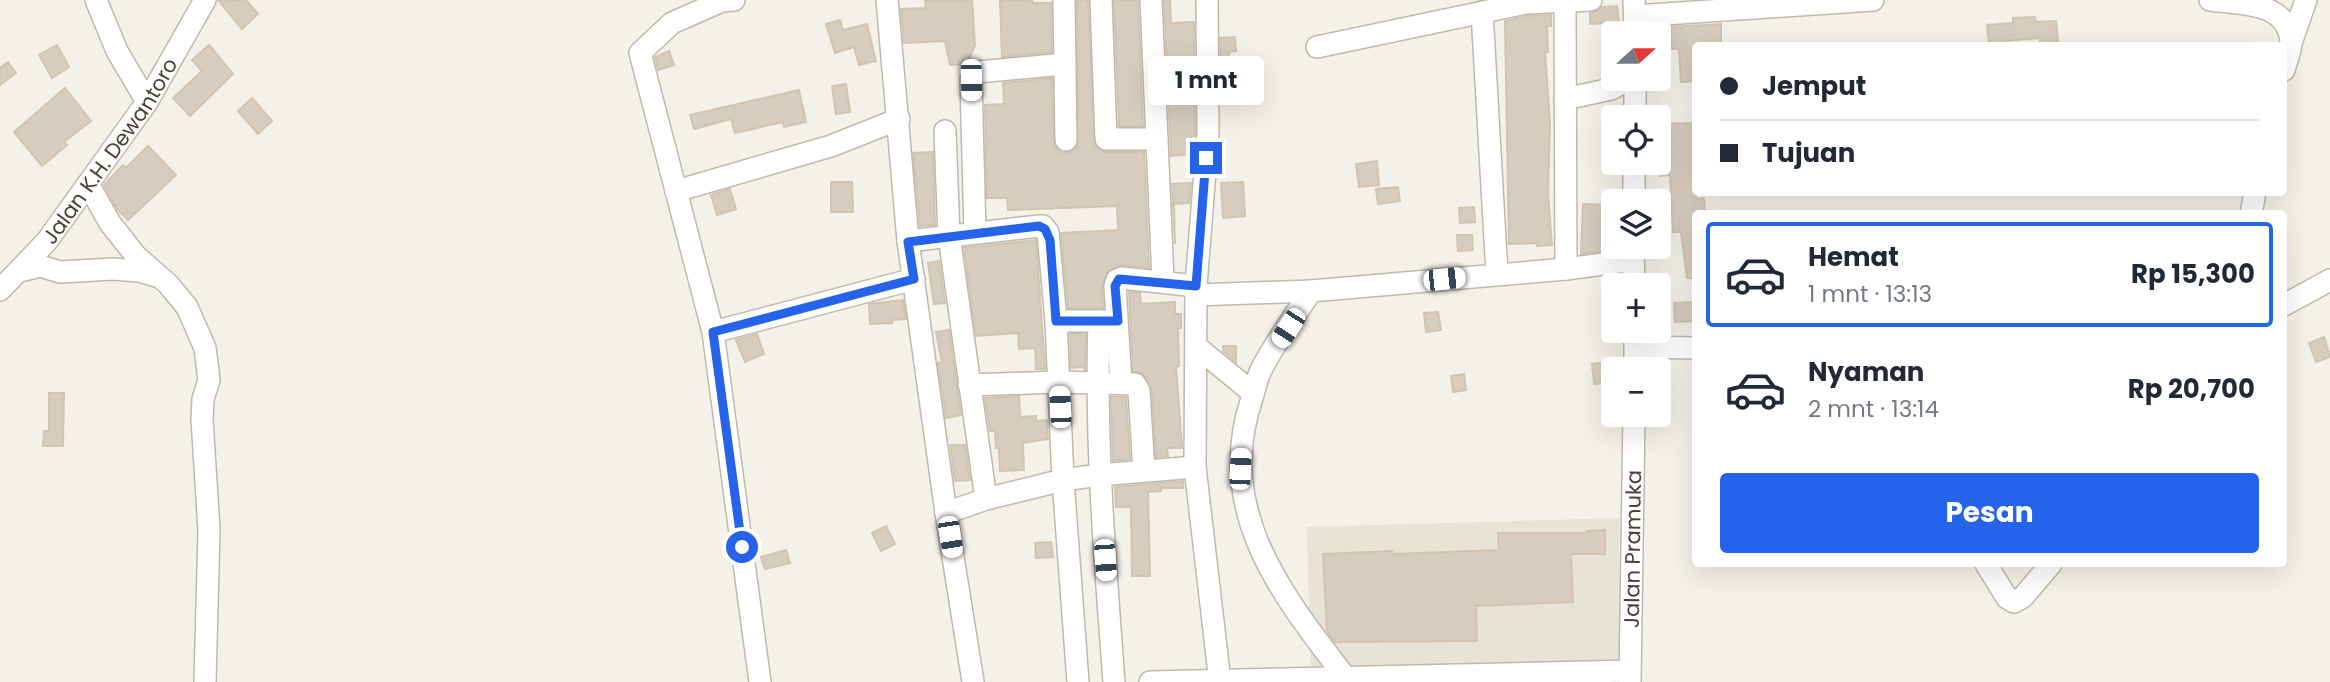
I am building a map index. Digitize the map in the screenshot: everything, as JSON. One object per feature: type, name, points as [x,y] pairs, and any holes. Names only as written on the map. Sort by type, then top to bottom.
[{"type":"street","points":[[96,0],[117,51],[147,102]]},
{"type":"street","name":"Jalan K.H. Dewantoro","points":[[0,290],[47,241],[147,102],[205,0]]},
{"type":"street","points":[[734,0],[722,1],[672,23],[640,53],[713,332],[760,682]]},
{"type":"street","points":[[887,0],[908,242],[973,682]]},
{"type":"street","points":[[1064,0],[1066,140]]},
{"type":"street","points":[[1101,0],[1106,139],[1157,139]]},
{"type":"street","points":[[1151,0],[1163,281]]},
{"type":"street","points":[[1207,0],[1208,133],[1196,291],[1195,467],[1220,681]]},
{"type":"street","points":[[1317,47],[1525,3],[1591,0]]},
{"type":"street","points":[[1635,17],[1873,0]]},
{"type":"street","points":[[2210,0],[2253,5],[2274,11],[2281,17],[2291,43]]},
{"type":"street","points":[[2287,58],[2306,0]]},
{"type":"street","points":[[1565,2],[1566,269]]},
{"type":"street","points":[[1482,12],[1497,274]]},
{"type":"street","points":[[975,233],[971,80],[977,72],[1065,64]]},
{"type":"street","points":[[1565,99],[1602,91]]},
{"type":"street","points":[[676,191],[831,146],[899,119]]},
{"type":"street","points":[[945,131],[949,236],[986,499]]},
{"type":"street","points":[[88,184],[110,223],[136,256],[168,284],[187,307],[205,348],[209,380],[203,399],[202,419],[209,530],[205,682]]},
{"type":"street","points":[[908,242],[1039,226],[1045,229],[1050,240],[1063,480],[1078,682]]},
{"type":"street","points":[[1114,682],[1099,475],[1097,384],[1117,280],[1122,278],[1163,281],[1196,291],[1311,291],[1566,269],[1608,259]]},
{"type":"street","points":[[20,271],[40,266],[60,272],[113,269],[139,271],[159,277]]},
{"type":"street","points":[[713,332],[914,279]]},
{"type":"street","points":[[2287,303],[2330,280]]},
{"type":"street","points":[[1311,291],[1262,368],[1253,393],[1241,439],[1242,495],[1251,528],[1269,569],[1296,613],[1346,678]]},
{"type":"street","points":[[1056,321],[1109,321]]},
{"type":"street","points":[[1109,321],[1121,383]]},
{"type":"street","points":[[1662,343],[1692,347]]},
{"type":"street","points":[[1197,347],[1253,393]]},
{"type":"street","points":[[969,385],[1133,383],[1138,387],[1144,471]]},
{"type":"street","name":"Jalan Pramuka","points":[[1630,677],[1634,427]]},
{"type":"street","points":[[946,513],[986,499],[1063,480],[1195,467]]},
{"type":"street","points":[[1069,563],[1105,560]]},
{"type":"street","points":[[1988,567],[2007,598],[2014,603],[2023,597],[2048,567]]},
{"type":"street","points":[[1150,682],[1630,677]]},
{"type":"shaded area","points":[[1619,518],[1620,682],[1311,682],[1307,527]]},
{"type":"building","points":[[218,0],[246,0],[258,14],[242,29]]},
{"type":"building","points":[[925,0],[972,1],[975,45],[967,64],[950,65],[945,41],[904,43],[901,9],[926,8]]},
{"type":"building","points":[[1000,0],[1051,3],[1052,52],[1002,57]]},
{"type":"building","points":[[1077,0],[1088,0],[1095,145],[1105,152],[1144,152],[1149,268],[1123,265],[1108,271],[1102,286],[1103,308],[1068,308],[1061,233],[1118,230],[1117,206],[1008,210],[1007,198],[987,198],[985,105],[1004,104],[1003,83],[1052,78],[1054,146],[1060,152],[1067,153],[1078,146]]},
{"type":"building","points":[[1114,0],[1138,0],[1143,126],[1119,126]]},
{"type":"building","points":[[1164,0],[1170,0],[1171,23],[1194,22],[1195,136],[1191,136],[1192,154],[1171,156]]},
{"type":"building","points":[[1617,6],[1619,21],[1590,24],[1590,13],[1602,7]]},
{"type":"building","points":[[1551,15],[1551,26],[1547,26],[1548,52],[1545,52],[1550,122],[1548,195],[1552,245],[1509,244],[1505,21]]},
{"type":"building","points":[[2035,17],[2036,22],[2056,21],[2058,41],[2040,42],[2040,38],[1989,42],[1987,25],[2013,23],[2013,18]]},
{"type":"building","points":[[840,20],[843,30],[867,24],[876,61],[859,65],[854,47],[835,53],[826,24]]},
{"type":"building","points":[[1721,24],[1721,42],[1692,42],[1692,81],[1681,82],[1679,49],[1671,49],[1671,27]]},
{"type":"building","points":[[1235,37],[1236,51],[1229,52],[1231,83],[1221,83],[1220,38]]},
{"type":"building","points":[[57,45],[69,67],[52,78],[39,55]]},
{"type":"building","points":[[209,45],[233,74],[190,116],[173,98],[202,71],[192,60]]},
{"type":"building","points":[[669,51],[674,65],[658,70],[655,57]]},
{"type":"building","points":[[8,62],[16,73],[0,85],[0,68]]},
{"type":"building","points":[[846,84],[850,112],[836,114],[832,86]]},
{"type":"building","points":[[65,88],[91,121],[64,142],[67,145],[42,166],[14,132]]},
{"type":"building","points":[[799,90],[806,122],[784,127],[783,122],[735,133],[731,119],[694,129],[690,115]]},
{"type":"building","points":[[252,98],[272,121],[258,134],[238,111]]},
{"type":"building","points":[[1692,123],[1692,196],[1696,196],[1696,199],[1704,198],[1705,210],[1692,210],[1692,278],[1687,278],[1681,232],[1673,232],[1671,124]]},
{"type":"building","points":[[148,146],[176,175],[128,220],[117,209],[104,185],[123,165],[126,168]]},
{"type":"building","points":[[933,152],[935,225],[920,226],[913,153]]},
{"type":"building","points":[[1377,161],[1379,185],[1359,187],[1356,164]]},
{"type":"building","points":[[831,182],[852,182],[853,212],[831,212]]},
{"type":"building","points":[[1243,182],[1245,216],[1223,218],[1221,183]]},
{"type":"building","points":[[1191,183],[1189,203],[1174,204],[1175,244],[1172,184]]},
{"type":"building","points":[[1398,187],[1400,201],[1378,204],[1376,189]]},
{"type":"building","points":[[730,189],[736,209],[717,215],[711,195]]},
{"type":"building","points":[[1583,204],[1601,205],[1601,251],[1581,254]]},
{"type":"building","points":[[1474,207],[1475,222],[1460,223],[1459,208]]},
{"type":"building","points":[[1457,235],[1472,235],[1473,250],[1458,251]]},
{"type":"building","points":[[1036,240],[1045,369],[1036,369],[1035,348],[1019,349],[1018,333],[976,336],[964,248]]},
{"type":"building","points":[[939,261],[945,303],[934,304],[928,263]]},
{"type":"building","points":[[1129,292],[1140,293],[1141,304],[1175,302],[1175,314],[1181,314],[1181,328],[1178,328],[1179,366],[1176,367],[1182,448],[1167,448],[1168,456],[1156,457],[1152,390],[1142,373],[1133,371]]},
{"type":"building","points":[[903,300],[906,319],[870,324],[869,304]]},
{"type":"building","points":[[1692,302],[1692,321],[1675,322],[1674,303]]},
{"type":"building","points":[[1438,312],[1441,330],[1426,332],[1424,313]]},
{"type":"building","points":[[949,330],[961,415],[946,418],[938,363],[942,362],[936,332]]},
{"type":"building","points":[[757,334],[764,354],[745,362],[736,340]]},
{"type":"building","points":[[1070,334],[1086,334],[1085,370],[1083,367],[1071,368]]},
{"type":"building","points":[[2324,337],[2330,357],[2316,362],[2309,343]]},
{"type":"building","points":[[1223,346],[1236,346],[1236,362],[1223,351]]},
{"type":"building","points":[[1601,363],[1601,383],[1594,384],[1592,364]]},
{"type":"building","points":[[1464,374],[1466,390],[1453,392],[1451,376]]},
{"type":"building","points":[[49,393],[64,393],[63,446],[43,446],[44,431],[49,431]]},
{"type":"building","points":[[1019,396],[1020,417],[1036,416],[1036,421],[1047,420],[1048,439],[1023,443],[1024,470],[1000,471],[999,448],[996,448],[995,431],[990,431],[985,398]]},
{"type":"building","points":[[1111,397],[1126,397],[1130,459],[1113,461]]},
{"type":"building","points":[[950,445],[965,445],[970,480],[955,481]]},
{"type":"building","points":[[1183,481],[1183,488],[1161,488],[1161,491],[1148,492],[1150,576],[1132,576],[1131,507],[1116,507],[1115,487]]},
{"type":"building","points":[[886,526],[895,544],[881,551],[872,533]]},
{"type":"building","points":[[1605,530],[1605,554],[1571,554],[1573,602],[1476,606],[1477,641],[1335,642],[1327,631],[1323,554],[1499,550],[1498,533],[1587,533]]},
{"type":"building","points":[[1051,542],[1053,557],[1036,558],[1035,543]]},
{"type":"building","points":[[786,550],[790,563],[765,569],[761,557]]},
{"type":"route","points":[[742,547],[713,332],[914,279],[908,242],[1039,226],[1043,226],[1048,232],[1050,240],[1056,321],[1118,321],[1115,286],[1119,279],[1196,286],[1206,158]]}]
